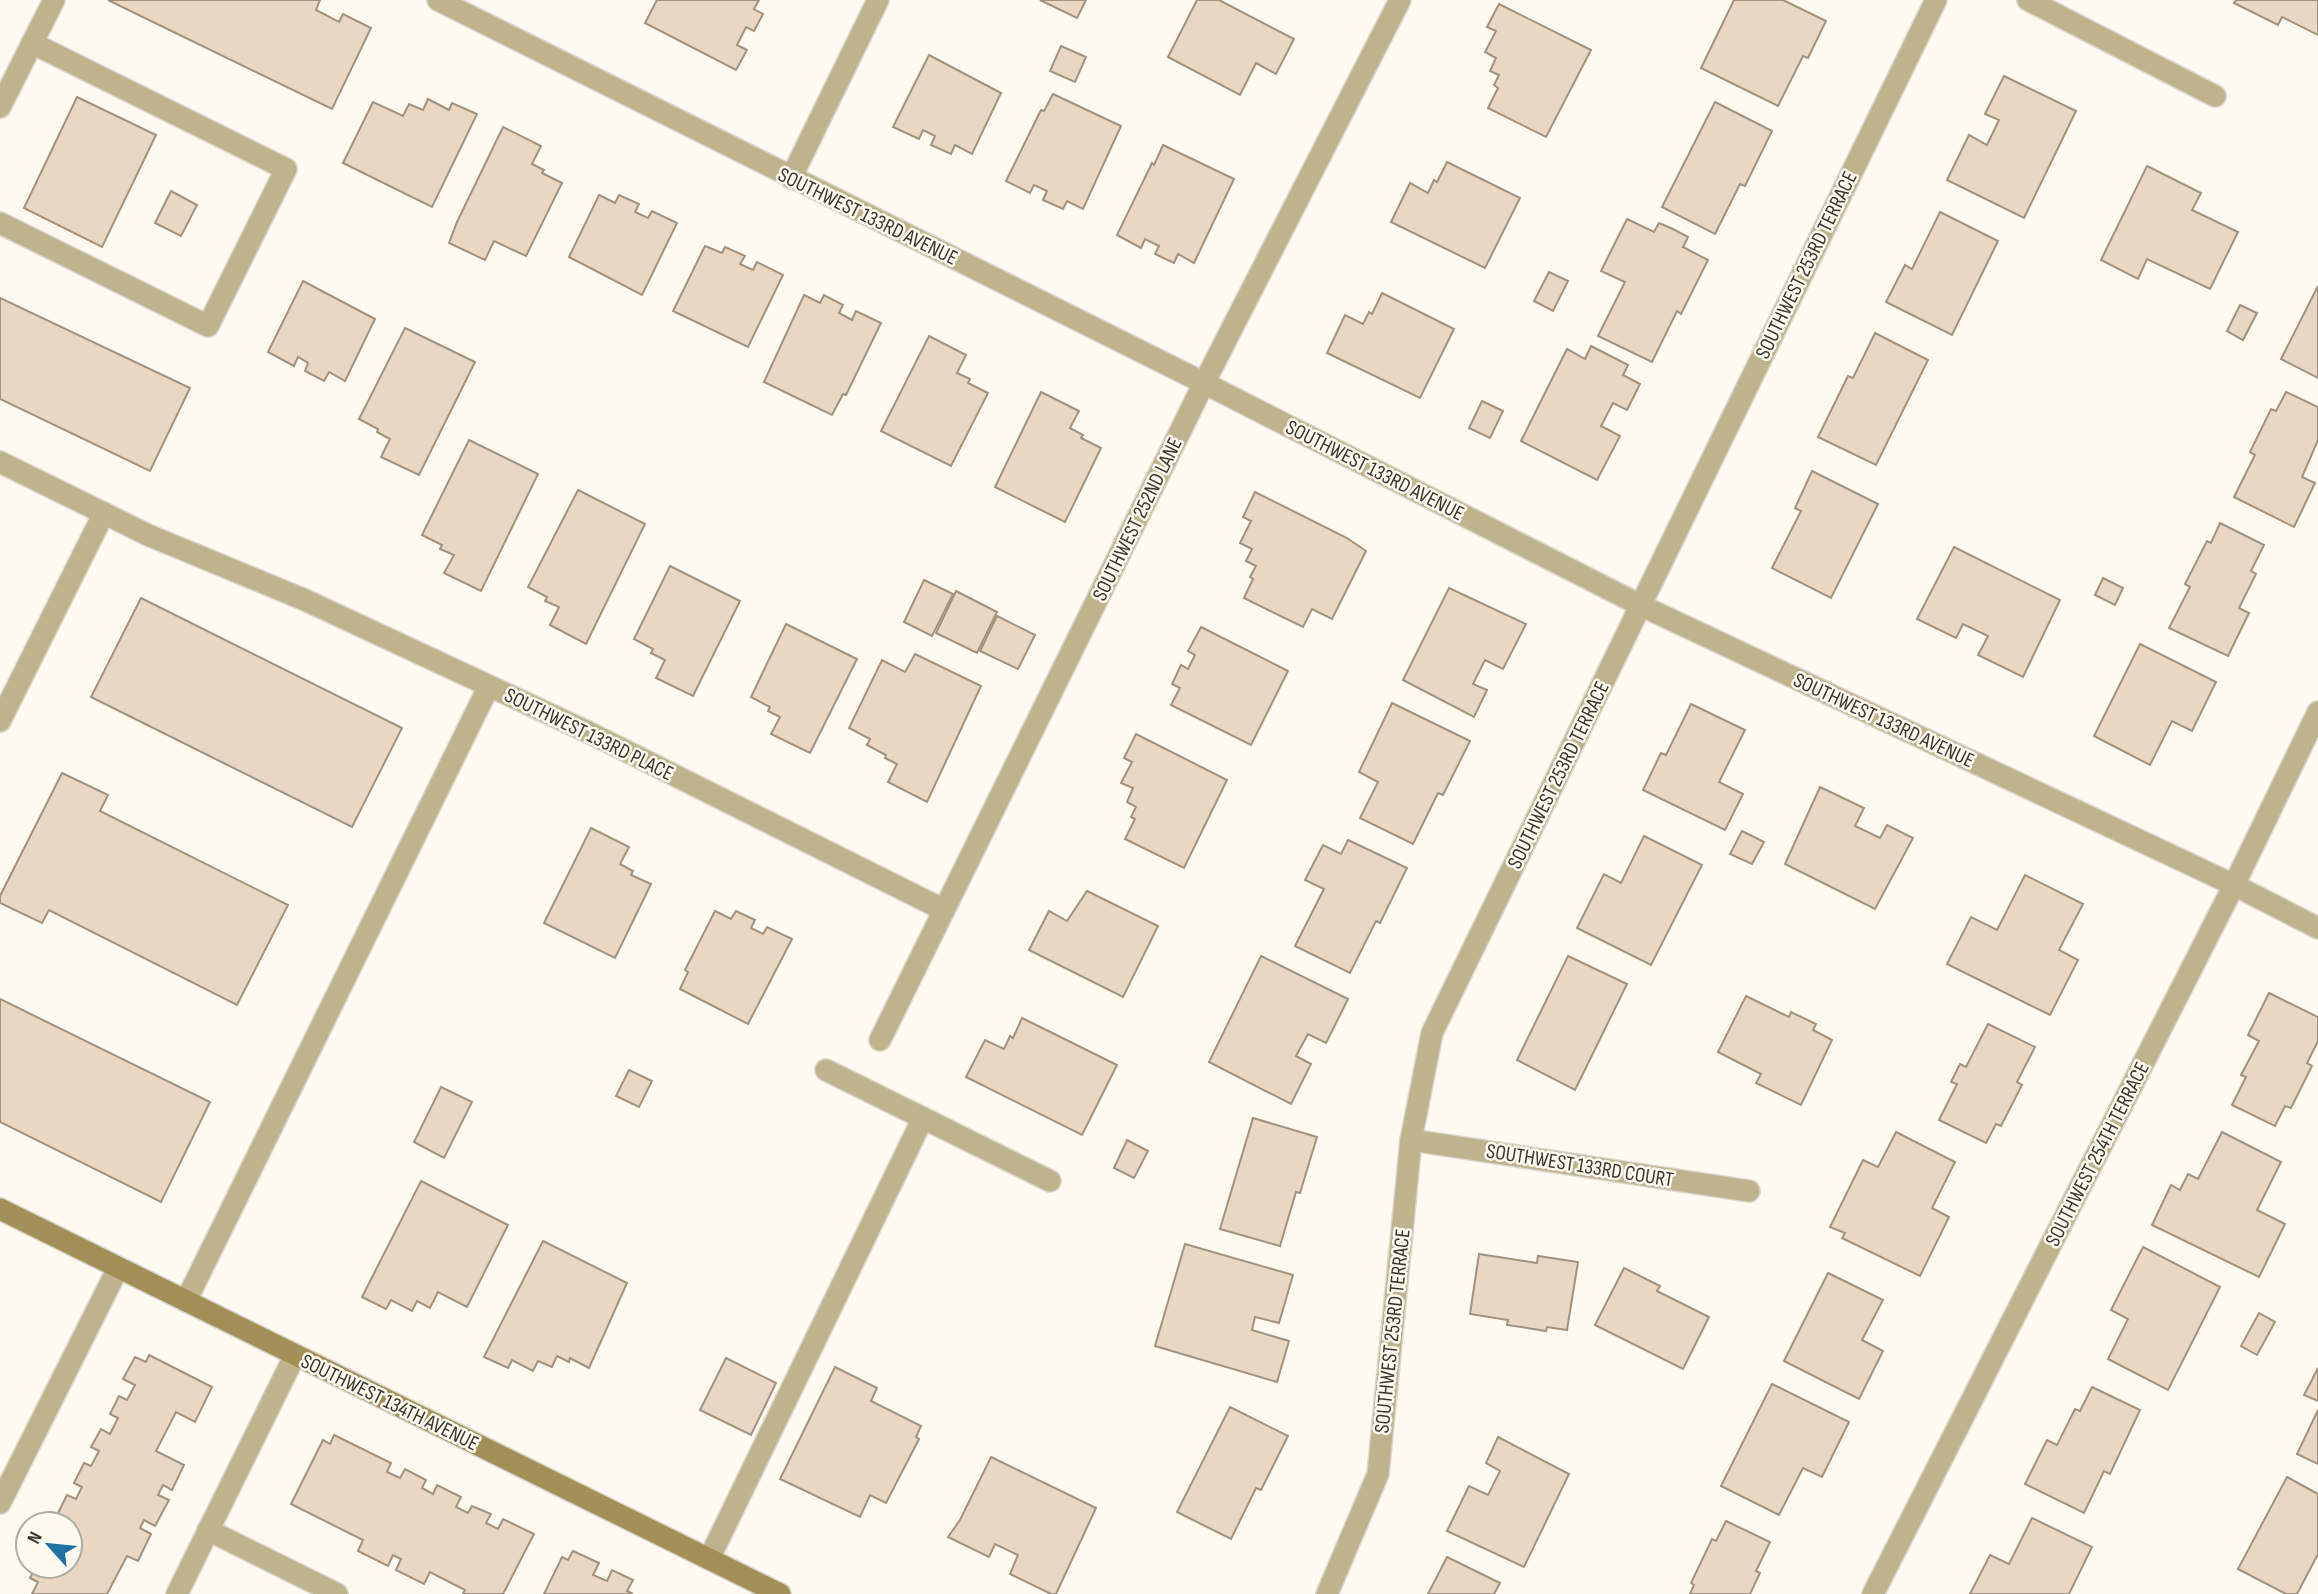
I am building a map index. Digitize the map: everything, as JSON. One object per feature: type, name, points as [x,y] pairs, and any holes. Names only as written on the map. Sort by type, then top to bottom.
[{"type":"street","points":[[0,107],[54,0]]},
{"type":"street","name":"SOUTHWEST 133RD AVENUE","points":[[438,0],[1204,383],[1640,605],[2234,885],[2318,928]]},
{"type":"street","points":[[790,178],[878,0]]},
{"type":"street","name":"SOUTHWEST 252ND LANE","points":[[880,1040],[1204,383],[1400,0]]},
{"type":"street","name":"SOUTHWEST 253RD TERRACE","points":[[1327,1594],[1378,1474],[1411,1140],[1432,1033],[1936,0]]},
{"type":"street","points":[[2028,0],[2215,96]]},
{"type":"street","points":[[0,223],[208,326],[286,169],[32,43]]},
{"type":"street","name":"SOUTHWEST 133RD PLACE","points":[[0,462],[148,535],[305,600],[588,732],[944,910]]},
{"type":"street","points":[[0,721],[104,513]]},
{"type":"street","points":[[186,1301],[489,686]]},
{"type":"street","name":"SOUTHWEST 254TH TERRACE","points":[[1873,1594],[2234,885],[2318,712]]},
{"type":"street","points":[[826,1070],[1050,1181]]},
{"type":"street","points":[[709,1559],[923,1118]]},
{"type":"street","name":"SOUTHWEST 133RD COURT","points":[[1411,1140],[1749,1191]]},
{"type":"street","name":"SOUTHWEST 134TH AVENUE","points":[[0,1209],[780,1594]]},
{"type":"street","points":[[0,1503],[118,1268]]},
{"type":"street","points":[[177,1594],[295,1355]]},
{"type":"street","points":[[208,1530],[337,1594]]},
{"type":"building","points":[[108,0],[320,0],[316,10],[339,22],[343,14],[371,28],[332,109]]},
{"type":"building","points":[[657,0],[759,0],[754,9],[763,14],[754,31],[746,27],[737,45],[747,50],[736,70],[645,23]]},
{"type":"building","points":[[1040,0],[1086,0],[1077,18]]},
{"type":"building","points":[[1197,0],[1219,0],[1294,39],[1276,74],[1256,63],[1240,95],[1168,57]]},
{"type":"building","points":[[1734,0],[1783,0],[1826,21],[1808,58],[1803,56],[1778,106],[1701,68]]},
{"type":"building","points":[[2236,0],[2318,0],[2318,35],[2282,17],[2278,25],[2234,3]]},
{"type":"building","points":[[1499,4],[1591,50],[1546,137],[1488,108],[1498,88],[1494,85],[1499,75],[1490,71],[1496,58],[1485,52],[1496,31],[1487,27]]},
{"type":"building","points":[[1061,46],[1086,57],[1075,82],[1050,71]]},
{"type":"building","points":[[929,55],[1001,93],[972,154],[955,145],[951,154],[931,145],[935,136],[923,130],[919,139],[893,127]]},
{"type":"building","points":[[2004,76],[2076,111],[2024,218],[1947,180],[1969,135],[1987,145],[1999,120],[1985,114]]},
{"type":"building","points":[[1053,94],[1121,126],[1083,209],[1067,201],[1063,209],[1043,200],[1047,191],[1034,185],[1030,193],[1006,181],[1041,110],[1044,111]]},
{"type":"building","points":[[77,97],[156,135],[102,247],[24,208]]},
{"type":"building","points":[[428,99],[449,110],[452,103],[477,114],[432,207],[343,163],[373,102],[403,116],[409,104],[423,110]]},
{"type":"building","points":[[1715,102],[1772,131],[1745,186],[1740,184],[1715,234],[1662,207]]},
{"type":"building","points":[[503,127],[541,146],[532,164],[544,170],[542,173],[562,183],[526,256],[494,241],[485,260],[449,243]]},
{"type":"building","points":[[1163,145],[1234,179],[1194,263],[1178,254],[1174,263],[1155,254],[1159,246],[1145,239],[1141,248],[1117,235]]},
{"type":"building","points":[[1447,162],[1520,198],[1485,268],[1391,222],[1410,183],[1428,193]]},
{"type":"building","points":[[2147,166],[2201,193],[2192,210],[2238,232],[2210,289],[2147,259],[2138,279],[2101,260]]},
{"type":"building","points":[[171,191],[197,205],[181,236],[155,223]]},
{"type":"building","points":[[599,195],[615,203],[619,195],[639,204],[635,212],[648,218],[652,211],[677,223],[642,295],[569,257]]},
{"type":"building","points":[[1940,212],[1998,241],[1952,335],[1886,302],[1905,265],[1912,269]]},
{"type":"building","points":[[1627,219],[1654,232],[1659,223],[1673,229],[1688,237],[1683,247],[1708,260],[1681,314],[1677,311],[1652,362],[1598,336],[1625,282],[1601,271]]},
{"type":"building","points":[[705,246],[722,253],[725,247],[745,256],[740,264],[753,270],[757,262],[783,275],[748,347],[673,311]]},
{"type":"building","points":[[1549,272],[1568,281],[1553,311],[1534,301]]},
{"type":"building","points":[[303,281],[375,319],[345,381],[329,372],[324,381],[305,371],[308,363],[298,357],[294,366],[268,352]]},
{"type":"building","points":[[2318,286],[2318,378],[2281,359]]},
{"type":"building","points":[[1382,293],[1454,329],[1420,398],[1327,353],[1345,315],[1363,324],[1369,312],[1372,314]]},
{"type":"building","points":[[804,295],[820,303],[824,295],[843,305],[839,313],[852,320],[856,311],[881,323],[846,395],[843,394],[832,415],[764,382]]},
{"type":"building","points":[[0,298],[190,388],[150,471],[0,399]]},
{"type":"building","points":[[2240,305],[2257,313],[2243,340],[2227,331]]},
{"type":"building","points":[[405,328],[475,362],[419,475],[381,457],[390,439],[359,419]]},
{"type":"building","points":[[1875,333],[1928,360],[1876,465],[1818,437],[1848,376],[1853,378]]},
{"type":"building","points":[[929,336],[966,355],[957,373],[970,379],[968,383],[988,393],[951,466],[881,431]]},
{"type":"building","points":[[1591,346],[1628,365],[1623,375],[1640,384],[1627,410],[1613,403],[1601,426],[1620,436],[1597,480],[1521,441],[1567,349],[1585,359]]},
{"type":"building","points":[[1041,392],[1079,411],[1070,428],[1083,435],[1081,438],[1101,448],[1065,522],[995,487]]},
{"type":"building","points":[[2286,392],[2318,407],[2318,440],[2302,477],[2315,483],[2294,527],[2234,497],[2255,455],[2250,452],[2271,409],[2276,411]]},
{"type":"building","points":[[1482,401],[1503,411],[1490,438],[1469,428]]},
{"type":"building","points":[[469,440],[538,474],[481,591],[444,573],[454,555],[440,549],[442,545],[422,535]]},
{"type":"building","points":[[1812,471],[1878,504],[1831,598],[1772,568],[1801,511],[1795,508]]},
{"type":"building","points":[[578,490],[645,524],[586,644],[550,625],[559,607],[545,601],[547,597],[528,587]]},
{"type":"building","points":[[1255,492],[1347,538],[1366,551],[1332,619],[1312,609],[1303,627],[1244,598],[1256,566],[1246,561],[1252,549],[1240,543],[1251,521],[1243,517]]},
{"type":"building","points":[[2220,523],[2264,545],[2251,571],[2256,574],[2239,608],[2249,613],[2228,656],[2169,628],[2190,587],[2185,584],[2207,541],[2211,543]]},
{"type":"building","points":[[1954,547],[2060,600],[2023,677],[1978,655],[1988,636],[1963,624],[1956,638],[1917,619]]},
{"type":"building","points":[[670,566],[740,601],[693,696],[656,678],[665,660],[651,653],[653,649],[634,639]]},
{"type":"building","points":[[2103,578],[2123,588],[2115,605],[2095,595]]},
{"type":"building","points":[[924,580],[953,594],[932,636],[904,622]]},
{"type":"building","points":[[1449,588],[1526,624],[1503,669],[1485,660],[1473,684],[1487,690],[1474,717],[1403,680]]},
{"type":"building","points":[[956,591],[997,612],[977,653],[936,633]]},
{"type":"building","points":[[141,598],[402,728],[352,827],[91,697]]},
{"type":"building","points":[[997,616],[1035,635],[1018,669],[980,651]]},
{"type":"building","points":[[786,624],[857,659],[810,753],[771,734],[780,717],[768,711],[770,707],[751,697]]},
{"type":"building","points":[[1201,627],[1288,671],[1251,745],[1171,705],[1180,688],[1172,684],[1181,665],[1188,669],[1195,655],[1188,651]]},
{"type":"building","points":[[2140,644],[2216,682],[2192,731],[2172,721],[2150,765],[2094,736]]},
{"type":"building","points":[[915,654],[981,686],[927,802],[888,782],[897,764],[867,745],[870,739],[849,728],[882,660],[905,672]]},
{"type":"building","points":[[1392,703],[1470,741],[1443,795],[1438,793],[1413,844],[1360,818],[1378,782],[1359,772]]},
{"type":"building","points":[[1691,704],[1745,730],[1719,782],[1743,794],[1725,830],[1643,790],[1661,753],[1666,755]]},
{"type":"building","points":[[1136,734],[1227,780],[1184,868],[1125,839],[1135,819],[1131,817],[1136,807],[1127,802],[1133,788],[1121,783],[1132,762],[1124,758]]},
{"type":"building","points":[[62,773],[108,795],[100,811],[288,905],[237,1005],[49,910],[42,923],[0,903],[0,896]]},
{"type":"building","points":[[1820,787],[1864,808],[1855,826],[1880,838],[1887,825],[1913,838],[1875,909],[1785,864]]},
{"type":"building","points":[[591,828],[629,847],[620,864],[633,871],[631,875],[651,884],[615,958],[544,923]]},
{"type":"building","points":[[1742,831],[1764,842],[1752,864],[1730,854]]},
{"type":"building","points":[[1644,836],[1702,865],[1651,965],[1577,928],[1604,874],[1621,883]]},
{"type":"building","points":[[1348,840],[1407,868],[1380,923],[1376,921],[1350,973],[1295,946],[1324,889],[1305,880],[1323,845],[1341,854]]},
{"type":"building","points":[[2025,875],[2083,904],[2059,950],[2078,960],[2050,1015],[1947,964],[1971,917],[1997,930]]},
{"type":"building","points":[[1087,891],[1158,926],[1123,997],[1029,950],[1049,911],[1067,921]]},
{"type":"building","points":[[715,911],[731,919],[736,911],[755,920],[751,928],[763,934],[767,927],[792,939],[748,1024],[680,989],[688,972],[685,970]]},
{"type":"building","points":[[1261,956],[1348,999],[1326,1043],[1308,1034],[1296,1056],[1311,1064],[1291,1104],[1209,1062]]},
{"type":"building","points":[[1568,956],[1627,984],[1575,1090],[1517,1060]]},
{"type":"building","points":[[2269,993],[2318,1017],[2318,1041],[2307,1063],[2312,1066],[2291,1108],[2285,1106],[2275,1126],[2232,1105],[2246,1077],[2241,1075],[2259,1041],[2248,1035]]},
{"type":"building","points":[[1746,996],[1789,1017],[1791,1012],[1816,1024],[1813,1030],[1832,1040],[1801,1105],[1756,1083],[1761,1074],[1718,1052]]},
{"type":"building","points":[[0,999],[210,1102],[161,1202],[0,1122]]},
{"type":"building","points":[[1022,1018],[1117,1065],[1082,1135],[966,1077],[985,1040],[1004,1049],[1010,1036],[1013,1038]]},
{"type":"building","points":[[1988,1024],[2035,1047],[2017,1082],[2022,1085],[2001,1126],[1996,1124],[1986,1143],[1939,1120],[1957,1084],[1951,1082],[1960,1064],[1966,1067]]},
{"type":"building","points":[[629,1070],[652,1081],[639,1107],[616,1096]]},
{"type":"building","points":[[441,1087],[472,1102],[444,1158],[414,1142]]},
{"type":"building","points":[[1253,1118],[1317,1137],[1300,1193],[1296,1192],[1280,1246],[1220,1229]]},
{"type":"building","points":[[1896,1132],[1955,1162],[1932,1208],[1949,1217],[1920,1276],[1842,1238],[1845,1233],[1830,1227],[1863,1160],[1878,1167]]},
{"type":"building","points":[[2222,1132],[2281,1162],[2257,1210],[2285,1224],[2259,1277],[2152,1225],[2171,1185],[2180,1190],[2188,1174],[2198,1179]]},
{"type":"building","points":[[1127,1140],[1148,1151],[1134,1178],[1114,1168]]},
{"type":"building","points":[[421,1181],[508,1225],[467,1307],[438,1292],[430,1308],[417,1301],[412,1311],[391,1300],[386,1309],[362,1297]]},
{"type":"building","points":[[543,1241],[627,1283],[589,1368],[570,1358],[569,1362],[557,1356],[552,1367],[538,1361],[533,1371],[512,1360],[508,1368],[484,1357]]},
{"type":"building","points":[[1185,1244],[1293,1275],[1279,1323],[1255,1317],[1252,1330],[1289,1341],[1277,1382],[1155,1346]]},
{"type":"building","points":[[2143,1247],[2220,1287],[2168,1390],[2108,1359],[2128,1319],[2111,1310]]},
{"type":"building","points":[[1479,1254],[1537,1263],[1538,1256],[1578,1262],[1567,1330],[1547,1327],[1546,1331],[1507,1325],[1508,1320],[1470,1314]]},
{"type":"building","points":[[1624,1268],[1660,1286],[1657,1291],[1709,1317],[1683,1369],[1595,1325]]},
{"type":"building","points":[[1828,1273],[1883,1300],[1862,1340],[1883,1351],[1859,1399],[1784,1361]]},
{"type":"building","points":[[2259,1313],[2275,1322],[2257,1355],[2241,1346]]},
{"type":"building","points":[[149,1355],[212,1387],[195,1422],[176,1412],[156,1451],[184,1465],[172,1490],[163,1485],[158,1495],[169,1500],[155,1526],[144,1520],[140,1528],[151,1534],[138,1561],[127,1556],[107,1594],[32,1594],[38,1582],[34,1580],[84,1580],[84,1510],[60,1510],[67,1495],[76,1499],[82,1487],[74,1483],[84,1463],[91,1466],[99,1451],[91,1447],[101,1429],[110,1434],[118,1418],[110,1414],[119,1396],[127,1400],[135,1385],[123,1379],[135,1357],[146,1362]]},
{"type":"building","points":[[726,1358],[776,1383],[751,1435],[700,1410]]},
{"type":"building","points":[[835,1367],[877,1388],[871,1401],[921,1426],[916,1437],[919,1439],[886,1503],[870,1495],[860,1517],[780,1479]]},
{"type":"building","points":[[2318,1368],[2318,1401],[2304,1395]]},
{"type":"building","points":[[1772,1384],[1849,1422],[1822,1477],[1803,1468],[1779,1515],[1721,1486]]},
{"type":"building","points":[[2092,1387],[2140,1410],[2110,1474],[2104,1471],[2084,1513],[2025,1484],[2047,1440],[2057,1445],[2075,1409],[2080,1411]]},
{"type":"building","points":[[1230,1407],[1288,1436],[1261,1490],[1256,1488],[1231,1539],[1177,1512]]},
{"type":"building","points":[[2318,1410],[2318,1464],[2297,1454]]},
{"type":"building","points":[[334,1435],[391,1463],[387,1472],[400,1478],[405,1469],[426,1480],[422,1488],[433,1494],[437,1485],[461,1497],[456,1507],[468,1513],[472,1506],[491,1514],[486,1523],[498,1529],[503,1519],[534,1534],[503,1594],[463,1594],[465,1590],[430,1572],[424,1584],[396,1570],[401,1559],[393,1555],[388,1566],[358,1551],[363,1540],[291,1504],[323,1440],[330,1444]]},
{"type":"building","points":[[1498,1437],[1569,1474],[1524,1567],[1447,1531],[1469,1486],[1488,1495],[1500,1471],[1486,1463]]},
{"type":"building","points":[[991,1457],[1096,1508],[1056,1594],[1010,1574],[1018,1555],[995,1544],[989,1557],[948,1537],[960,1520]]},
{"type":"building","points":[[2287,1477],[2318,1494],[2318,1554],[2297,1594],[2286,1594],[2238,1569]]},
{"type":"building","points":[[2032,1518],[2092,1547],[2069,1594],[1970,1594],[1990,1555],[2009,1564]]},
{"type":"building","points":[[1726,1521],[1770,1542],[1756,1571],[1760,1573],[1750,1594],[1690,1594],[1694,1585],[1691,1583],[1712,1539],[1716,1541]]},
{"type":"building","points":[[573,1551],[599,1563],[593,1575],[607,1581],[612,1570],[633,1580],[627,1591],[633,1594],[544,1594],[562,1557],[568,1560]]},
{"type":"building","points":[[1447,1557],[1500,1583],[1494,1594],[1428,1594]]}]
